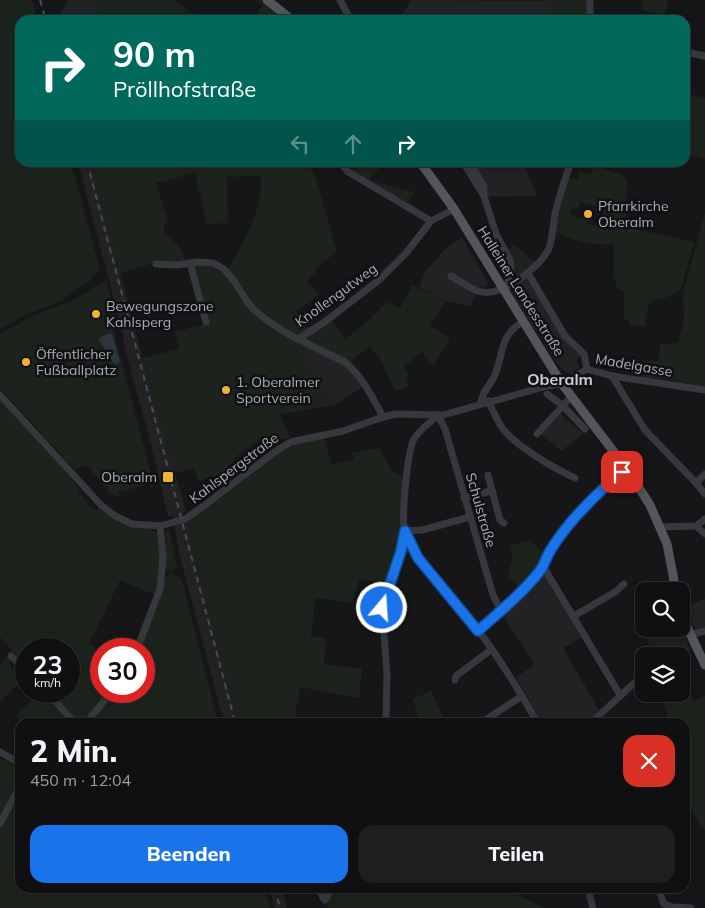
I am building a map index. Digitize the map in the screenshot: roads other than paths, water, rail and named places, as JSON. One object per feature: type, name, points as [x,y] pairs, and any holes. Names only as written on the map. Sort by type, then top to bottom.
[{"type":"main road","points":[[267,0],[286,15]]},
{"type":"main road","name":"Halleiner Landesstraße","points":[[424,167],[454,209],[505,287],[523,322],[562,384],[627,469],[650,505],[667,544],[674,582]]},
{"type":"main road","points":[[690,635],[705,665]]},
{"type":"street","points":[[340,0],[348,15]]},
{"type":"street","points":[[590,0],[590,15]]},
{"type":"street","points":[[690,53],[705,56]]},
{"type":"street","points":[[342,167],[431,220]]},
{"type":"street","points":[[466,167],[484,196],[496,234],[510,260],[511,269],[505,287]]},
{"type":"street","points":[[473,167],[484,187],[484,196]]},
{"type":"street","points":[[451,276],[482,293],[505,287],[528,273],[544,258],[549,249],[557,206],[569,167]]},
{"type":"street","name":"Knollengutweg","points":[[298,339],[379,280],[406,253],[431,220],[454,209]]},
{"type":"street","points":[[156,264],[177,265],[207,262],[224,269],[254,310],[298,339],[352,367],[383,417]]},
{"type":"street","points":[[190,263],[206,322]]},
{"type":"street","points":[[528,273],[565,336],[584,354],[587,369]]},
{"type":"street","points":[[523,322],[510,332],[504,343],[494,378],[482,393],[485,402],[509,435],[551,466],[575,478]]},
{"type":"street","name":"Madelgasse","points":[[562,384],[587,369],[612,376],[705,390]]},
{"type":"street","points":[[612,376],[645,430],[705,494]]},
{"type":"street","name":"Kahlspergstraße","points":[[0,395],[108,512],[132,524],[160,526],[178,522],[189,517],[284,445],[298,440],[343,432],[396,414],[438,415],[562,384]]},
{"type":"street","points":[[550,398],[562,405],[585,429]]},
{"type":"street","points":[[536,434],[569,399]]},
{"type":"street","points":[[386,718],[388,673],[382,608],[401,551],[405,531],[406,474],[412,443],[418,434],[438,415]]},
{"type":"street","name":"Schulstraße","points":[[438,415],[445,429],[493,595],[501,611]]},
{"type":"street","points":[[478,631],[528,584],[543,566],[550,551],[579,513],[605,487],[627,469]]},
{"type":"street","points":[[696,483],[705,474]]},
{"type":"street","points":[[488,475],[500,520],[504,523]]},
{"type":"street","points":[[464,498],[491,491]]},
{"type":"street","points":[[405,531],[422,530],[470,517]]},
{"type":"street","points":[[661,527],[696,526],[705,518]]},
{"type":"street","points":[[141,638],[160,589],[163,558],[160,526]]},
{"type":"street","points":[[696,526],[705,534]]},
{"type":"street","points":[[405,531],[418,558],[492,649],[535,718]]},
{"type":"street","points":[[543,566],[620,695]]},
{"type":"street","points":[[574,616],[624,584]]},
{"type":"street","points":[[690,635],[705,631]]},
{"type":"street","points":[[455,680],[456,676],[492,649]]},
{"type":"street","points":[[11,656],[15,660]]},
{"type":"street","points":[[596,718],[635,682]]},
{"type":"street","points":[[488,718],[522,696]]},
{"type":"street","points":[[57,703],[70,718]]},
{"type":"street","points":[[90,718],[102,703]]},
{"type":"street","points":[[0,752],[15,760]]},
{"type":"street","points":[[0,824],[15,796]]},
{"type":"street","points":[[321,893],[325,900],[328,893]]},
{"type":"street","points":[[589,893],[593,908]]},
{"type":"street","points":[[660,893],[664,904],[672,907],[688,908]]},
{"type":"railway","points":[[40,0],[44,15]]},
{"type":"railway","points":[[88,167],[234,718]]},
{"type":"railway","points":[[276,893],[280,908]]},
{"type":"place","name":"Pfarrkirche Oberalm","points":[[588,214]]},
{"type":"place","name":"Bewegungszone Kahlsperg","points":[[96,314]]},
{"type":"place","name":"Öffentlicher Fußballplatz","points":[[26,362]]},
{"type":"place","name":"1. Oberalmer Sportverein","points":[[226,390]]},
{"type":"place","name":"Oberalm","points":[[168,477]]},
{"type":"district","name":"Oberalm","points":[[560,379]]}]
